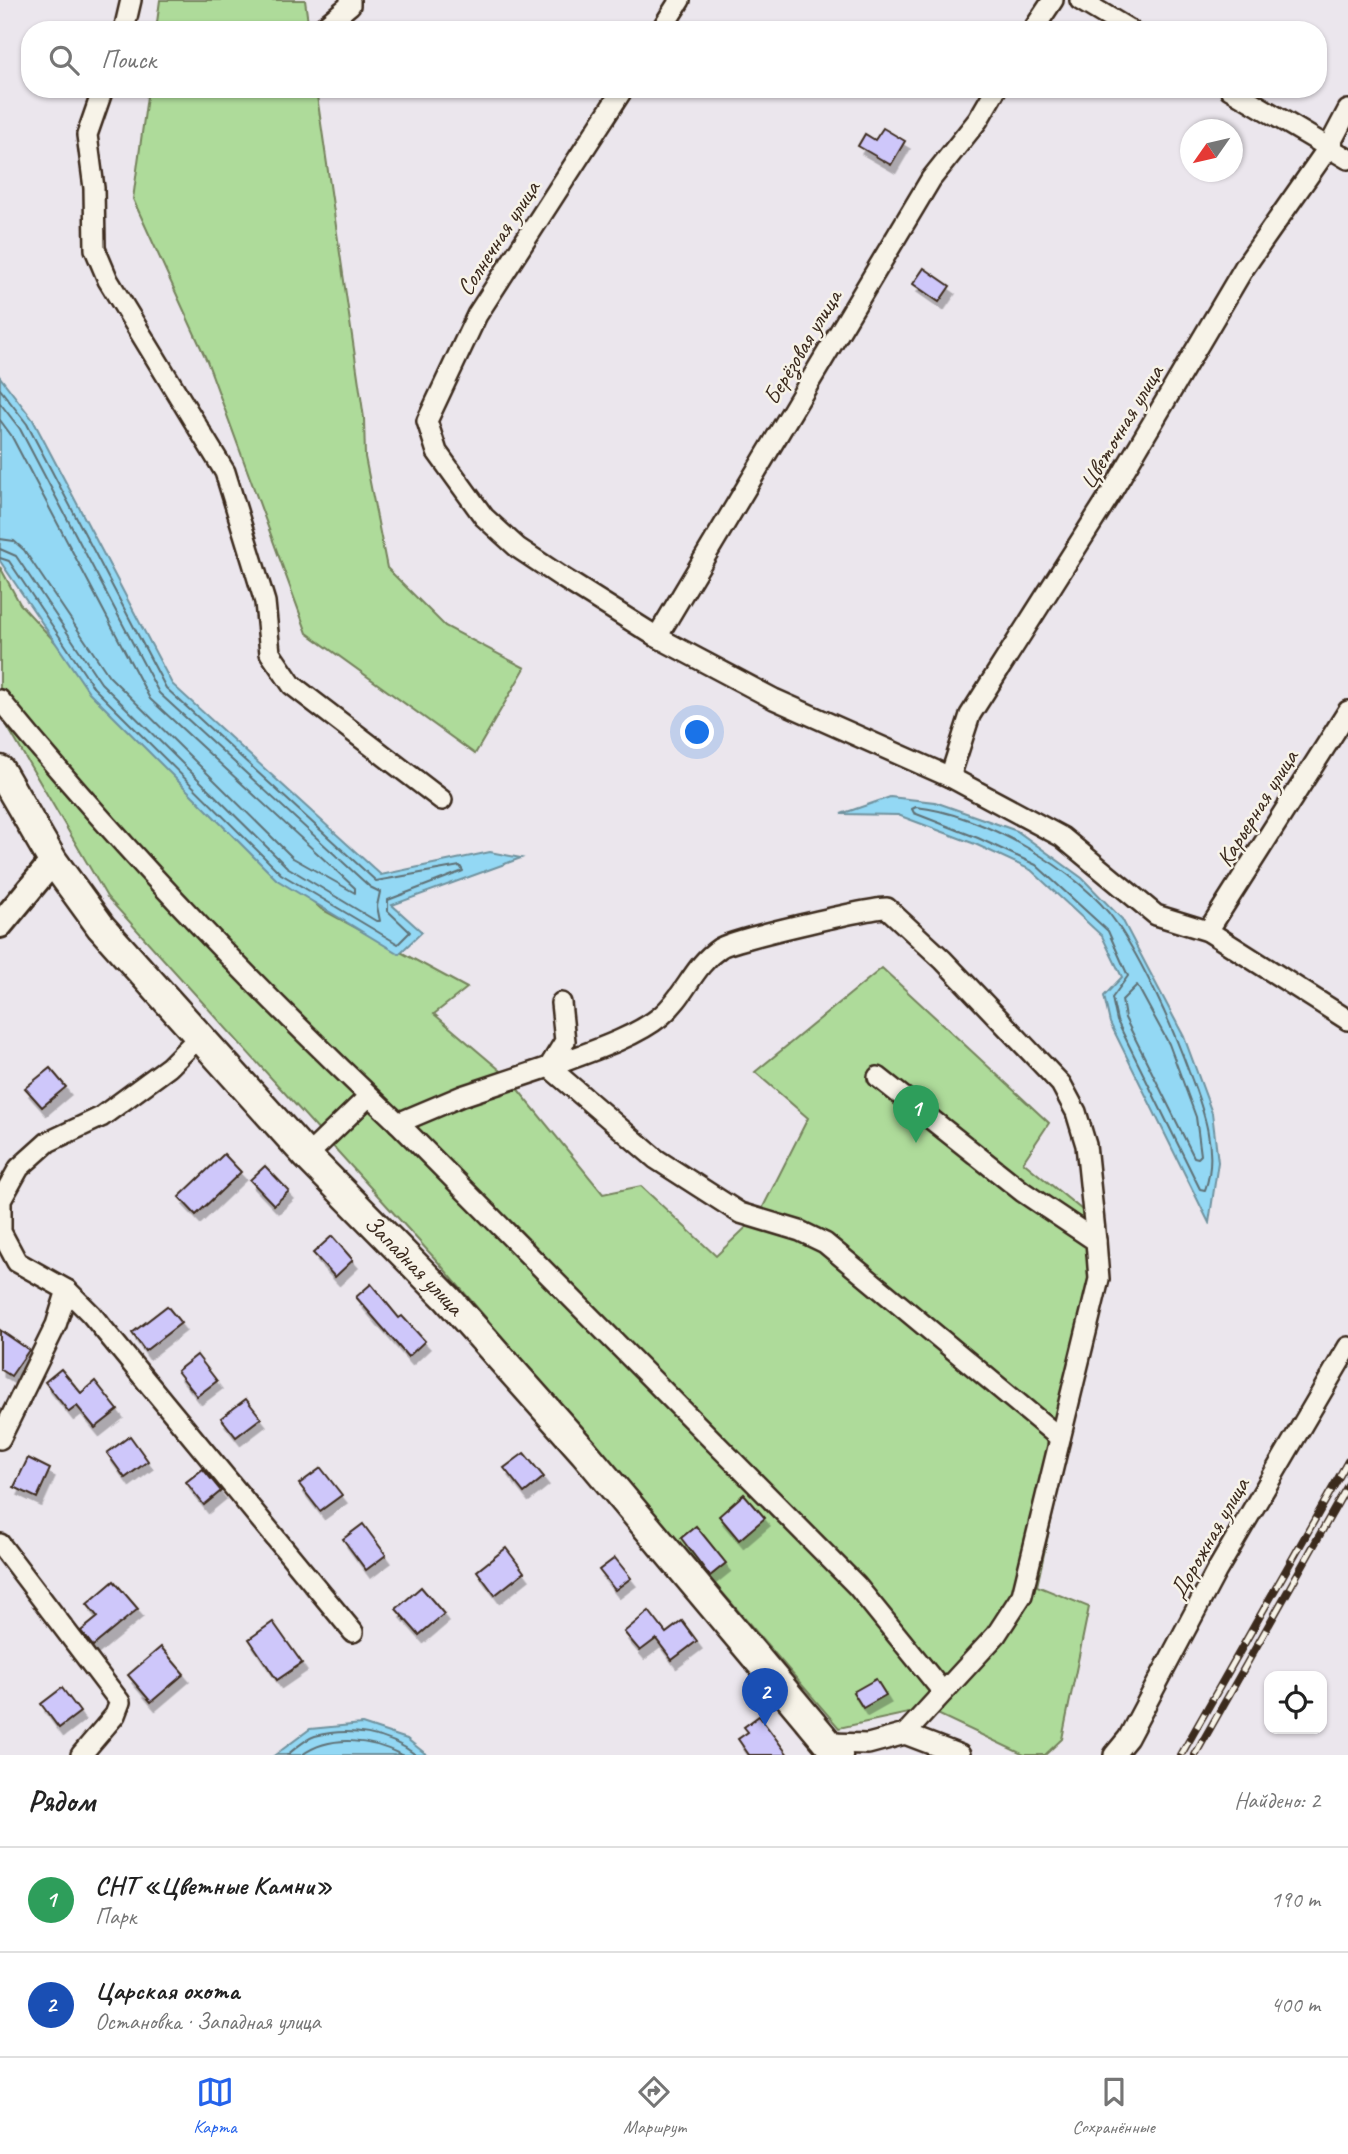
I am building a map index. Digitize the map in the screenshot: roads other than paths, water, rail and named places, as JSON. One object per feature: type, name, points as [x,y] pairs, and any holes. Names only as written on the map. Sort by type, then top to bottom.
[{"type":"main road","name":"Западная улица","points":[[0,770],[53,861],[101,927],[307,1156],[448,1299],[584,1452],[830,1751]]},
{"type":"street","points":[[126,21],[131,0]]},
{"type":"street","points":[[331,21],[350,5],[350,0]]},
{"type":"street","points":[[667,21],[680,0]]},
{"type":"street","points":[[1039,21],[1053,0]]},
{"type":"street","points":[[1080,0],[1115,21]]},
{"type":"street","points":[[100,98],[87,135],[94,188],[95,249],[108,280],[225,472],[265,602],[270,653],[292,685],[442,800]]},
{"type":"street","name":"Солнечная улица","points":[[617,98],[477,315],[427,421],[437,452],[492,524],[518,548],[657,636]]},
{"type":"street","name":"Берёзовая улица","points":[[657,636],[931,179],[978,120],[991,98]]},
{"type":"street","points":[[1245,98],[1348,159]]},
{"type":"street","name":"Цветочная улица","points":[[950,778],[970,715],[1111,493],[1244,268],[1328,148],[1348,110]]},
{"type":"street","points":[[657,636],[774,699],[950,778],[1062,837],[1156,915],[1208,931],[1348,1020]]},
{"type":"street","points":[[0,700],[168,890],[321,1051],[398,1123],[857,1586],[943,1692]]},
{"type":"street","name":"Карьерная улица","points":[[1208,931],[1348,711]]},
{"type":"street","points":[[0,925],[53,861]]},
{"type":"street","points":[[398,1123],[463,1096],[601,1046],[660,1017],[684,993],[698,965],[723,945],[887,908],[943,960],[1061,1084],[1076,1112],[1086,1145],[1099,1279],[1022,1595],[996,1635],[905,1734],[830,1751]]},
{"type":"street","points":[[549,1067],[565,1041],[561,1003]]},
{"type":"street","points":[[198,1037],[169,1067],[100,1117],[48,1142],[19,1168],[1,1200],[1,1232],[17,1262],[67,1290],[92,1314],[353,1632]]},
{"type":"street","points":[[549,1067],[656,1159],[740,1213],[800,1231],[825,1243],[1060,1438]]},
{"type":"street","points":[[878,1077],[1023,1192],[1096,1241]]},
{"type":"street","points":[[307,1156],[369,1096]]},
{"type":"street","points":[[0,1439],[56,1325],[67,1290]]},
{"type":"street","name":"Дорожная улица","points":[[1114,1755],[1128,1738],[1216,1572],[1348,1347]]},
{"type":"street","points":[[0,1544],[120,1702],[116,1715],[81,1755]]},
{"type":"street","points":[[905,1734],[960,1755]]},
{"type":"water","points":[[0,377],[33,420],[172,684],[381,875],[490,852],[521,858],[392,905],[422,932],[399,954],[277,880],[89,692],[0,561]]},
{"type":"water","points":[[890,797],[935,802],[1017,831],[1082,878],[1122,919],[1184,1037],[1212,1113],[1218,1162],[1209,1223],[1110,1023],[1104,996],[1122,977],[1102,936],[1031,870],[975,844],[898,815],[841,814]]},
{"type":"water","points":[[362,1724],[407,1739],[427,1755],[275,1755],[310,1729]]},
{"type":"railway","points":[[1181,1755],[1348,1461]]},
{"type":"railway","points":[[1195,1755],[1348,1485]]},
{"type":"place","name":"СНТ «Цветные Камни»","points":[[916,1143]]},
{"type":"place","name":"Царская охота","points":[[765,1726]]}]
